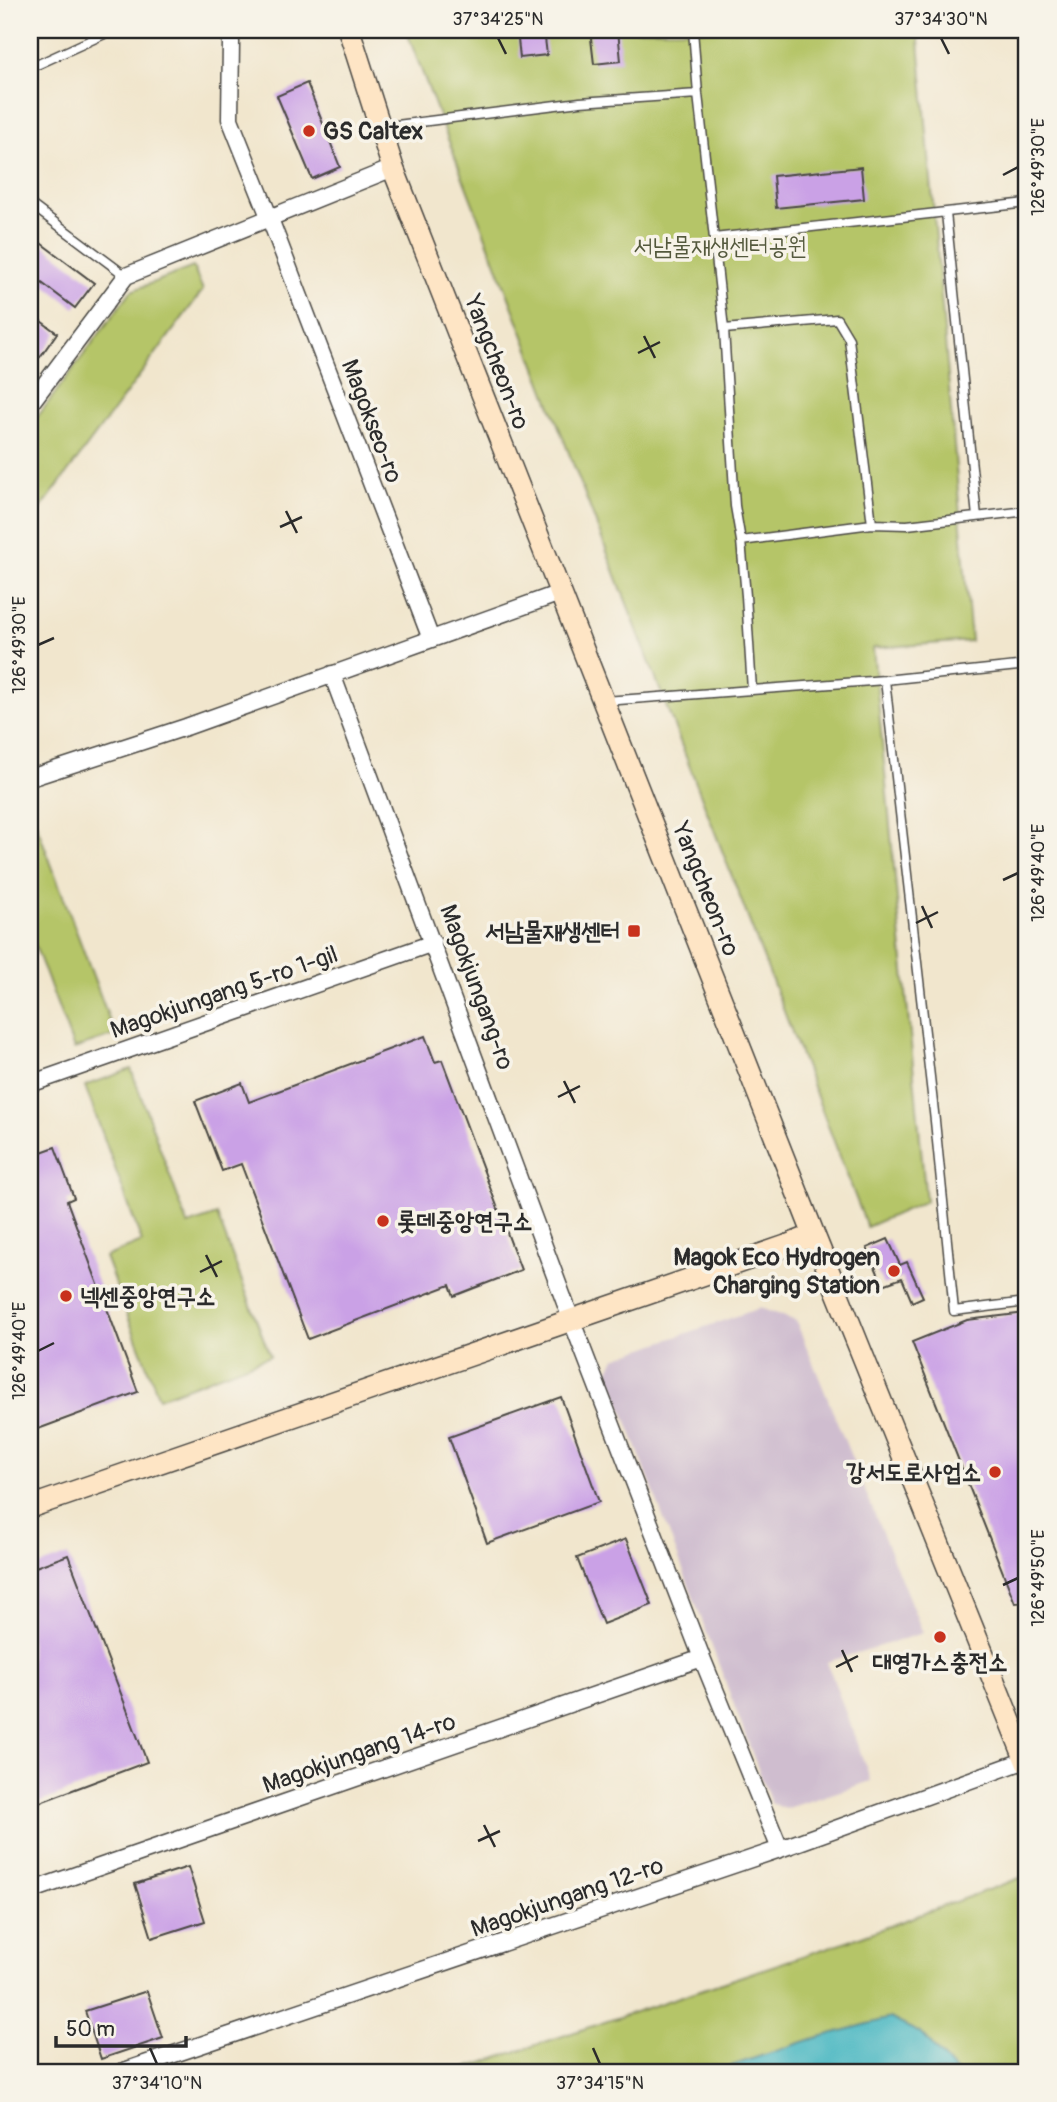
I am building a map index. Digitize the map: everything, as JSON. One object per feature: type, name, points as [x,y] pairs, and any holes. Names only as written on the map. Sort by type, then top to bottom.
[{"type":"main road","name":"Yangcheon-ro","points":[[349,30],[393,168],[814,1235],[1027,1762]]},
{"type":"main road","points":[[30,1507],[814,1235]]},
{"type":"street","name":"Magokseo-ro","points":[[227,30],[231,42],[230,119],[430,639]]},
{"type":"street","points":[[30,404],[126,276],[393,168]]},
{"type":"street","points":[[30,778],[186,727],[560,593]]},
{"type":"street","name":"Magokjungang-ro","points":[[332,674],[571,1319]]},
{"type":"street","name":"Magokjungang 5-ro 1-gil","points":[[30,1084],[433,943]]},
{"type":"street","points":[[571,1319],[702,1658],[780,1849]]},
{"type":"street","name":"Magokjungang 14-ro","points":[[30,1891],[702,1658]]},
{"type":"street","name":"Magokjungang 12-ro","points":[[121,2072],[780,1849],[1027,1762]]},
{"type":"lane","points":[[30,68],[113,30]]},
{"type":"lane","points":[[693,30],[724,330],[735,506],[741,541],[751,690]]},
{"type":"lane","points":[[381,127],[580,102],[698,94]]},
{"type":"lane","points":[[714,238],[1027,202]]},
{"type":"lane","points":[[30,204],[126,276]]},
{"type":"lane","points":[[946,213],[977,517]]},
{"type":"lane","points":[[724,330],[837,320],[849,339],[872,524]]},
{"type":"lane","points":[[741,541],[872,524],[907,525],[1027,511]]},
{"type":"lane","points":[[603,701],[885,680],[1027,665]]},
{"type":"lane","points":[[885,680],[954,1311],[1027,1302]]},
{"type":"shaded area","points":[[760,1308],[796,1321],[923,1633],[827,1662],[871,1781],[785,1809],[771,1803],[608,1371],[615,1358]]},
{"type":"green space","name":"서남물재생센터공원","points":[[406,30],[918,30],[971,641],[873,648],[926,1201],[867,1227]]},
{"type":"green space","points":[[193,267],[203,290],[30,523],[30,427],[131,291]]},
{"type":"green space","points":[[31,810],[115,1035],[74,1049],[30,932]]},
{"type":"green space","points":[[131,1069],[188,1225],[217,1215],[270,1356],[159,1398],[105,1257],[142,1242],[85,1086]]},
{"type":"green space","points":[[1020,1878],[1027,1894],[1027,2072],[455,2072],[862,1936]]},
{"type":"water","points":[[890,2018],[922,2034],[956,2072],[713,2072],[812,2039]]},
{"type":"building","points":[[517,30],[544,30],[547,55],[520,58]]},
{"type":"building","points":[[590,30],[618,30],[621,61],[594,64]]},
{"type":"building","name":"GS Caltex","points":[[307,83],[340,167],[312,179],[277,96]]},
{"type":"building","points":[[861,167],[864,199],[776,208],[773,176]]},
{"type":"building","points":[[30,235],[94,283],[75,308],[30,274]]},
{"type":"building","points":[[30,313],[57,333],[40,357],[30,350]]},
{"type":"building","name":"롯데중앙연구소","points":[[425,1036],[435,1062],[442,1060],[521,1270],[454,1296],[450,1285],[308,1339],[241,1164],[222,1171],[195,1101],[242,1083],[249,1102]]},
{"type":"building","name":"넥센중앙연구소","points":[[55,1147],[74,1198],[67,1201],[138,1392],[30,1432],[30,1156]]},
{"type":"building","name":"Magok Eco Hydrogen Charging Station","points":[[888,1239],[900,1265],[907,1262],[923,1297],[912,1302],[902,1278],[883,1285],[867,1248]]},
{"type":"building","name":"강서도로사업소","points":[[1027,1313],[1027,1602],[1015,1603],[912,1342],[967,1320]]},
{"type":"building","points":[[561,1397],[599,1502],[487,1543],[449,1437]]},
{"type":"building","points":[[626,1539],[652,1605],[603,1624],[577,1558]]},
{"type":"building","points":[[68,1555],[147,1762],[30,1806],[30,1569]]},
{"type":"building","points":[[188,1867],[205,1921],[152,1938],[135,1884]]},
{"type":"building","points":[[147,1991],[163,2038],[101,2059],[85,2011]]},
{"type":"place","name":"GS Caltex","points":[[309,131]]},
{"type":"place","name":"서남물재생센터","points":[[634,931]]},
{"type":"place","name":"롯데중앙연구소","points":[[383,1221]]},
{"type":"place","name":"Magok Eco Hydrogen Charging Station","points":[[894,1271]]},
{"type":"place","name":"넥센중앙연구소","points":[[66,1296]]},
{"type":"place","name":"강서도로사업소","points":[[995,1472]]},
{"type":"place","name":"대영가스충전소","points":[[940,1637]]}]
